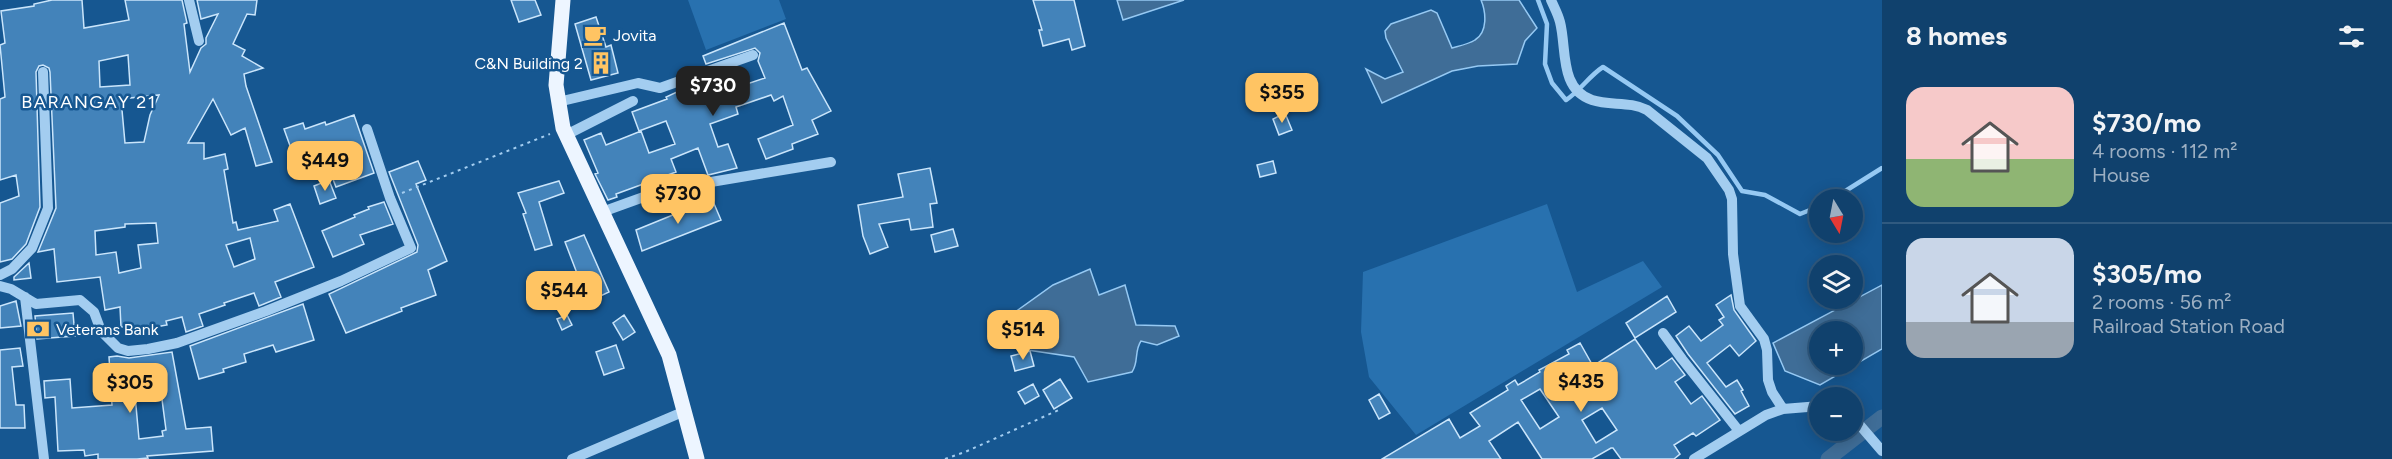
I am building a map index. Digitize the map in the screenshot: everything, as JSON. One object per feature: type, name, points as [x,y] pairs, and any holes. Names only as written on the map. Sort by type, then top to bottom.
[{"type":"main road","points":[[563,0],[556,85],[565,131],[669,355],[697,459]]},
{"type":"street","points":[[189,0],[199,41]]},
{"type":"street","points":[[1551,0],[1560,20],[1567,74],[1571,84],[1578,92],[1589,99],[1603,103],[1639,106],[1647,110],[1707,158],[1729,190],[1732,200],[1733,254],[1740,306],[1764,339],[1767,350],[1768,380],[1772,392],[1783,409]]},
{"type":"street","points":[[558,102],[638,83],[660,88],[753,55]]},
{"type":"street","points":[[0,275],[12,269],[32,248],[48,208],[43,72]]},
{"type":"street","points":[[565,131],[633,101]]},
{"type":"street","points":[[0,286],[42,304],[80,300],[94,312],[101,332],[118,348],[128,351],[177,343],[266,311],[410,251],[411,246],[390,198],[367,129]]},
{"type":"street","points":[[602,212],[663,190],[831,162]]},
{"type":"street","points":[[25,297],[44,459]]},
{"type":"street","points":[[1663,333],[1739,431]]},
{"type":"street","points":[[1694,459],[1766,415],[1783,409],[1809,407]]},
{"type":"street","points":[[572,459],[685,411]]},
{"type":"street","points":[[1863,429],[1882,451]]},
{"type":"path","points":[[390,198],[565,131]]},
{"type":"path","points":[[945,459],[1061,409]]},
{"type":"shaded area","points":[[688,0],[779,0],[786,19],[706,50]]},
{"type":"shaded area","points":[[1117,0],[1184,0],[1123,20]]},
{"type":"shaded area","points":[[1481,0],[1519,0],[1537,28],[1525,41],[1517,64],[1478,66],[1452,71],[1382,103],[1366,69],[1385,79],[1403,72],[1386,38],[1385,31],[1391,24],[1431,10],[1437,13],[1452,48],[1464,45],[1479,36],[1484,27],[1485,16]]},
{"type":"shaded area","points":[[1547,204],[1577,292],[1643,261],[1662,287],[1416,435],[1369,377],[1361,332],[1363,272]]},
{"type":"shaded area","points":[[1090,269],[1099,295],[1125,285],[1136,325],[1175,326],[1179,336],[1157,345],[1141,341],[1132,372],[1088,382],[1074,357],[1021,349],[1008,336],[1011,315],[1053,285]]},
{"type":"shaded area","points":[[1882,285],[1882,349],[1863,360],[1863,321],[1814,321],[1837,309],[1863,309],[1863,295]]},
{"type":"shaded area","points":[[1809,324],[1809,375],[1837,375],[1820,385],[1785,371],[1773,343]]},
{"type":"building","points":[[52,0],[82,0],[84,28],[129,20],[125,0],[182,0],[187,23],[184,24],[190,72],[201,48],[206,44],[206,38],[218,14],[201,19],[197,0],[257,0],[255,15],[247,14],[233,44],[245,50],[242,56],[263,68],[244,74],[272,162],[256,166],[245,128],[231,135],[213,99],[188,143],[204,143],[204,159],[225,154],[228,169],[224,170],[233,223],[236,222],[238,230],[278,221],[274,210],[290,204],[314,267],[275,282],[281,297],[259,306],[254,293],[224,303],[225,305],[199,314],[203,326],[186,332],[182,317],[166,321],[167,325],[161,326],[121,327],[120,307],[105,310],[100,277],[57,282],[54,249],[38,252],[56,208],[50,72],[49,68],[43,65],[39,66],[36,72],[40,207],[26,244],[12,259],[0,262],[0,203],[19,196],[16,175],[0,180],[0,99],[5,97],[0,45],[5,43],[1,11],[34,6],[34,4]],"holes":[[[128,55],[130,85],[100,87],[99,61]],[[159,95],[150,115],[144,142],[125,143],[121,99]],[[156,223],[158,243],[138,245],[141,268],[119,273],[116,252],[96,255],[95,231],[125,227],[125,224]],[[250,238],[255,259],[234,267],[226,245]]]},
{"type":"building","points":[[511,0],[535,0],[541,15],[519,22]]},
{"type":"building","points":[[1033,0],[1074,0],[1085,46],[1072,50],[1069,39],[1043,46],[1039,30],[1042,30]]},
{"type":"building","points":[[596,17],[606,47],[611,45],[618,73],[591,80],[575,24]]},
{"type":"building","points":[[784,23],[802,70],[807,68],[831,111],[812,120],[818,134],[792,144],[793,149],[766,159],[758,139],[793,125],[783,96],[774,101],[771,95],[736,107],[738,114],[710,124],[718,147],[728,144],[737,168],[708,175],[698,148],[671,159],[676,172],[616,194],[617,197],[608,200],[595,174],[598,173],[584,140],[601,133],[606,145],[641,131],[649,153],[675,144],[666,121],[639,131],[632,112],[720,75],[726,91],[765,78],[758,61],[760,53],[755,48],[706,64],[703,56]]},
{"type":"building","points":[[1285,113],[1292,130],[1279,135],[1273,119]]},
{"type":"building","points":[[354,115],[374,173],[336,187],[325,159],[298,168],[284,129],[303,123],[305,129],[325,122],[326,125]]},
{"type":"building","points":[[418,161],[426,180],[416,184],[447,261],[428,270],[436,295],[346,333],[329,294],[417,252],[418,245],[389,172]]},
{"type":"building","points":[[1273,161],[1276,173],[1260,177],[1257,165]]},
{"type":"building","points":[[930,168],[937,203],[930,204],[933,227],[911,230],[909,219],[879,224],[888,247],[870,254],[863,236],[858,205],[903,197],[898,174]]},
{"type":"building","points":[[329,180],[336,198],[320,204],[314,186]]},
{"type":"building","points":[[559,181],[564,193],[539,202],[552,245],[535,250],[523,214],[526,213],[518,193]]},
{"type":"building","points":[[712,199],[721,220],[642,251],[636,230]]},
{"type":"building","points":[[384,202],[393,224],[360,235],[364,244],[333,257],[322,231],[355,217],[354,215],[369,209],[368,207]]},
{"type":"building","points":[[953,229],[958,246],[935,252],[931,235]]},
{"type":"building","points":[[584,235],[609,292],[588,302],[565,242]]},
{"type":"building","points":[[29,263],[31,278],[14,280],[14,277]]},
{"type":"building","points":[[1731,295],[1734,310],[1756,341],[1739,356],[1730,345],[1707,363],[1726,387],[1737,380],[1743,390],[1741,391],[1749,406],[1735,414],[1676,336],[1689,326],[1701,341],[1723,325],[1719,320],[1724,317],[1716,305]]},
{"type":"building","points":[[1667,296],[1676,312],[1635,338],[1626,323]]},
{"type":"building","points":[[16,301],[21,326],[0,328],[0,306]]},
{"type":"building","points":[[303,304],[314,340],[276,352],[273,345],[244,354],[246,362],[223,369],[224,372],[199,379],[190,346]]},
{"type":"building","points":[[73,313],[75,336],[37,339],[35,316]]},
{"type":"building","points":[[567,315],[572,325],[562,330],[557,319]]},
{"type":"building","points":[[624,315],[635,332],[623,340],[613,323]]},
{"type":"building","points":[[1635,339],[1656,369],[1672,358],[1685,375],[1675,382],[1691,404],[1702,396],[1720,420],[1696,436],[1693,433],[1674,445],[1680,454],[1674,459],[1621,459],[1611,448],[1592,459],[1542,459],[1518,422],[1489,441],[1501,459],[1382,459],[1449,419],[1460,438],[1480,426],[1470,413],[1508,390],[1506,386],[1515,380],[1518,385],[1540,372],[1539,370],[1569,354],[1567,350],[1580,343],[1593,366]],"holes":[[[1540,389],[1559,417],[1540,429],[1521,400]],[[1602,408],[1617,430],[1596,443],[1582,420]]]},
{"type":"building","points":[[616,345],[624,368],[604,375],[596,352]]},
{"type":"building","points":[[20,348],[23,366],[12,367],[16,405],[24,405],[25,428],[0,428],[0,350]]},
{"type":"building","points":[[1030,351],[1034,366],[1015,371],[1011,356]]},
{"type":"building","points":[[172,352],[186,429],[211,427],[213,451],[147,456],[148,458],[137,459],[98,459],[98,454],[85,456],[84,450],[58,451],[55,397],[45,398],[44,381],[70,379],[72,408],[112,405],[109,357],[129,358]],"holes":[[[154,370],[159,393],[161,392],[166,430],[162,431],[163,436],[139,439],[133,373]]]},
{"type":"building","points":[[1060,379],[1072,398],[1054,409],[1043,390]]},
{"type":"building","points":[[1033,384],[1039,396],[1025,404],[1018,392]]},
{"type":"building","points":[[1379,394],[1390,413],[1379,419],[1369,400]]},
{"type":"waterway","points":[[1538,0],[1547,24],[1545,64],[1552,83],[1566,100],[1603,67],[1677,116],[1718,155],[1742,191],[1765,195],[1800,214],[1809,210]]},
{"type":"waterway","points":[[1849,189],[1882,168]]},
{"type":"waterway","points":[[1828,459],[1882,417]]},
{"type":"place","name":"Jovita","points":[[595,35]]},
{"type":"place","name":"C&N Building 2","points":[[601,63]]},
{"type":"place","name":"Veterans Bank","points":[[38,329]]},
{"type":"district","name":"BARANGAY 21","points":[[89,102]]}]
